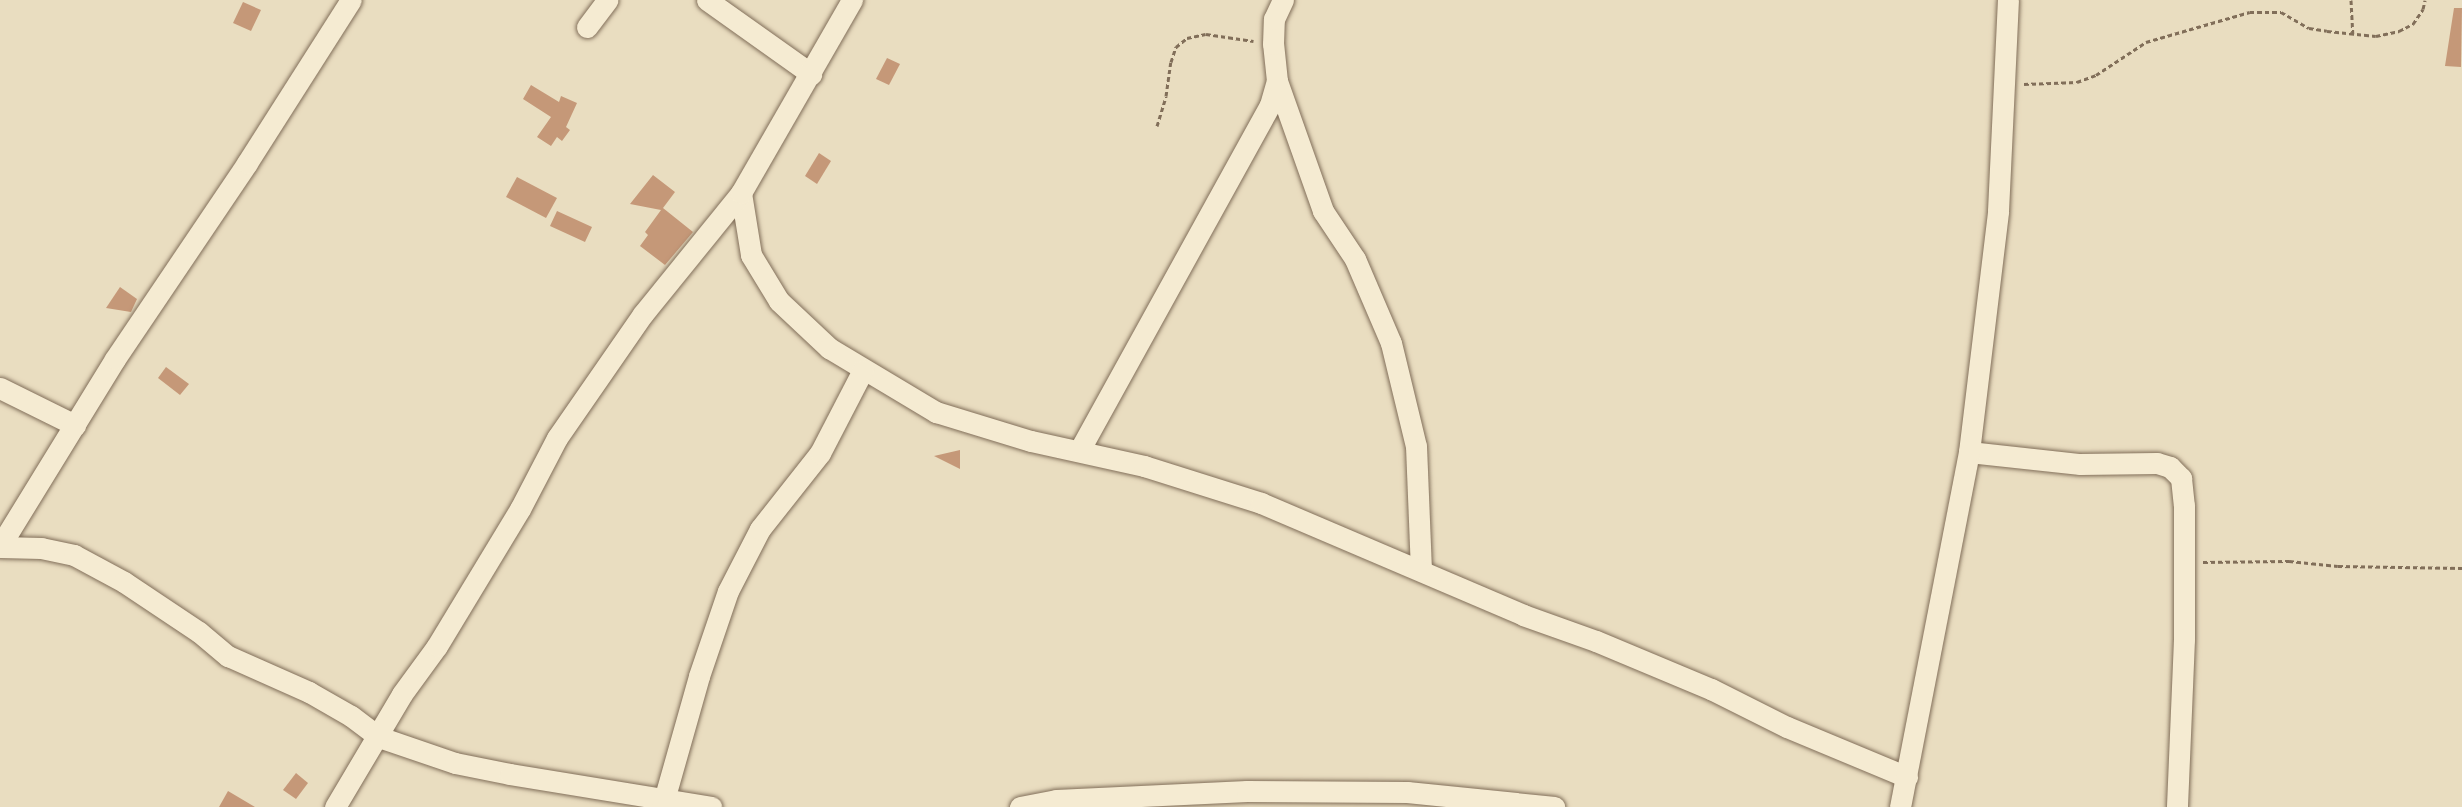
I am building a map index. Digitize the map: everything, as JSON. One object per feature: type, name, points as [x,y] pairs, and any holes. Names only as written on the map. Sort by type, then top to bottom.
[{"type":"street","points":[[351,0],[247,163],[115,359],[0,546],[41,548],[74,555],[124,582],[199,632],[228,656],[309,692],[351,716],[379,737],[456,763],[663,803],[711,807]]},
{"type":"street","points":[[587,27],[607,0]]},
{"type":"street","points":[[707,0],[811,74]]},
{"type":"street","points":[[335,807],[379,737],[402,694],[437,646],[519,509],[557,438],[644,314],[741,193],[852,0]]},
{"type":"street","points":[[1283,0],[1274,19],[1273,44],[1277,81],[1323,211],[1355,259],[1391,343],[1416,446],[1421,569]]},
{"type":"street","points":[[1900,807],[1969,452],[1998,210],[2008,0]]},
{"type":"street","points":[[1079,451],[1270,105],[1277,81]]},
{"type":"street","points":[[741,193],[751,255],[778,301],[829,348],[936,412],[1031,441],[1144,466],[1261,503],[1421,569],[1523,615],[1596,641],[1711,689],[1787,727],[1907,777]]},
{"type":"street","points":[[663,803],[699,676],[728,591],[760,529],[820,453],[863,370]]},
{"type":"street","points":[[0,388],[75,425]]},
{"type":"street","points":[[1969,452],[2080,464],[2157,463],[2170,466],[2181,478],[2184,505],[2184,562],[2177,807]]},
{"type":"street","points":[[1020,807],[1056,800],[1247,791],[1407,792],[1554,807]]},
{"type":"path","points":[[2351,0],[2353,34]]},
{"type":"path","points":[[2005,82],[2028,85],[2076,82],[2096,75],[2146,42],[2250,12],[2281,12],[2309,28],[2353,34],[2376,36],[2399,32],[2413,24],[2423,9],[2425,0]]},
{"type":"path","points":[[1156,126],[1166,96],[1173,55],[1176,47],[1187,38],[1206,34],[1273,44]]},
{"type":"path","points":[[2184,562],[2289,561],[2338,566],[2462,568]]},
{"type":"building","points":[[243,2],[261,10],[251,31],[233,23]]},
{"type":"building","points":[[2454,8],[2462,8],[2461,67],[2445,66]]},
{"type":"building","points":[[887,58],[900,64],[889,85],[876,79]]},
{"type":"building","points":[[531,85],[559,102],[561,96],[577,103],[566,127],[570,130],[562,141],[557,137],[551,146],[537,137],[551,117],[523,99]]},
{"type":"building","points":[[819,153],[831,161],[817,184],[805,176]]},
{"type":"building","points":[[653,175],[675,192],[663,208],[693,232],[665,265],[640,246],[648,235],[645,232],[661,210],[630,204]]},
{"type":"building","points":[[517,177],[557,198],[546,218],[506,197]]},
{"type":"building","points":[[557,211],[592,227],[585,242],[550,226]]},
{"type":"building","points":[[120,287],[137,299],[131,312],[106,308]]},
{"type":"building","points":[[166,367],[189,384],[180,395],[158,378]]},
{"type":"building","points":[[960,450],[960,469],[934,456]]},
{"type":"building","points":[[296,773],[308,783],[296,799],[283,790]]},
{"type":"building","points":[[228,791],[255,807],[219,807]]}]
